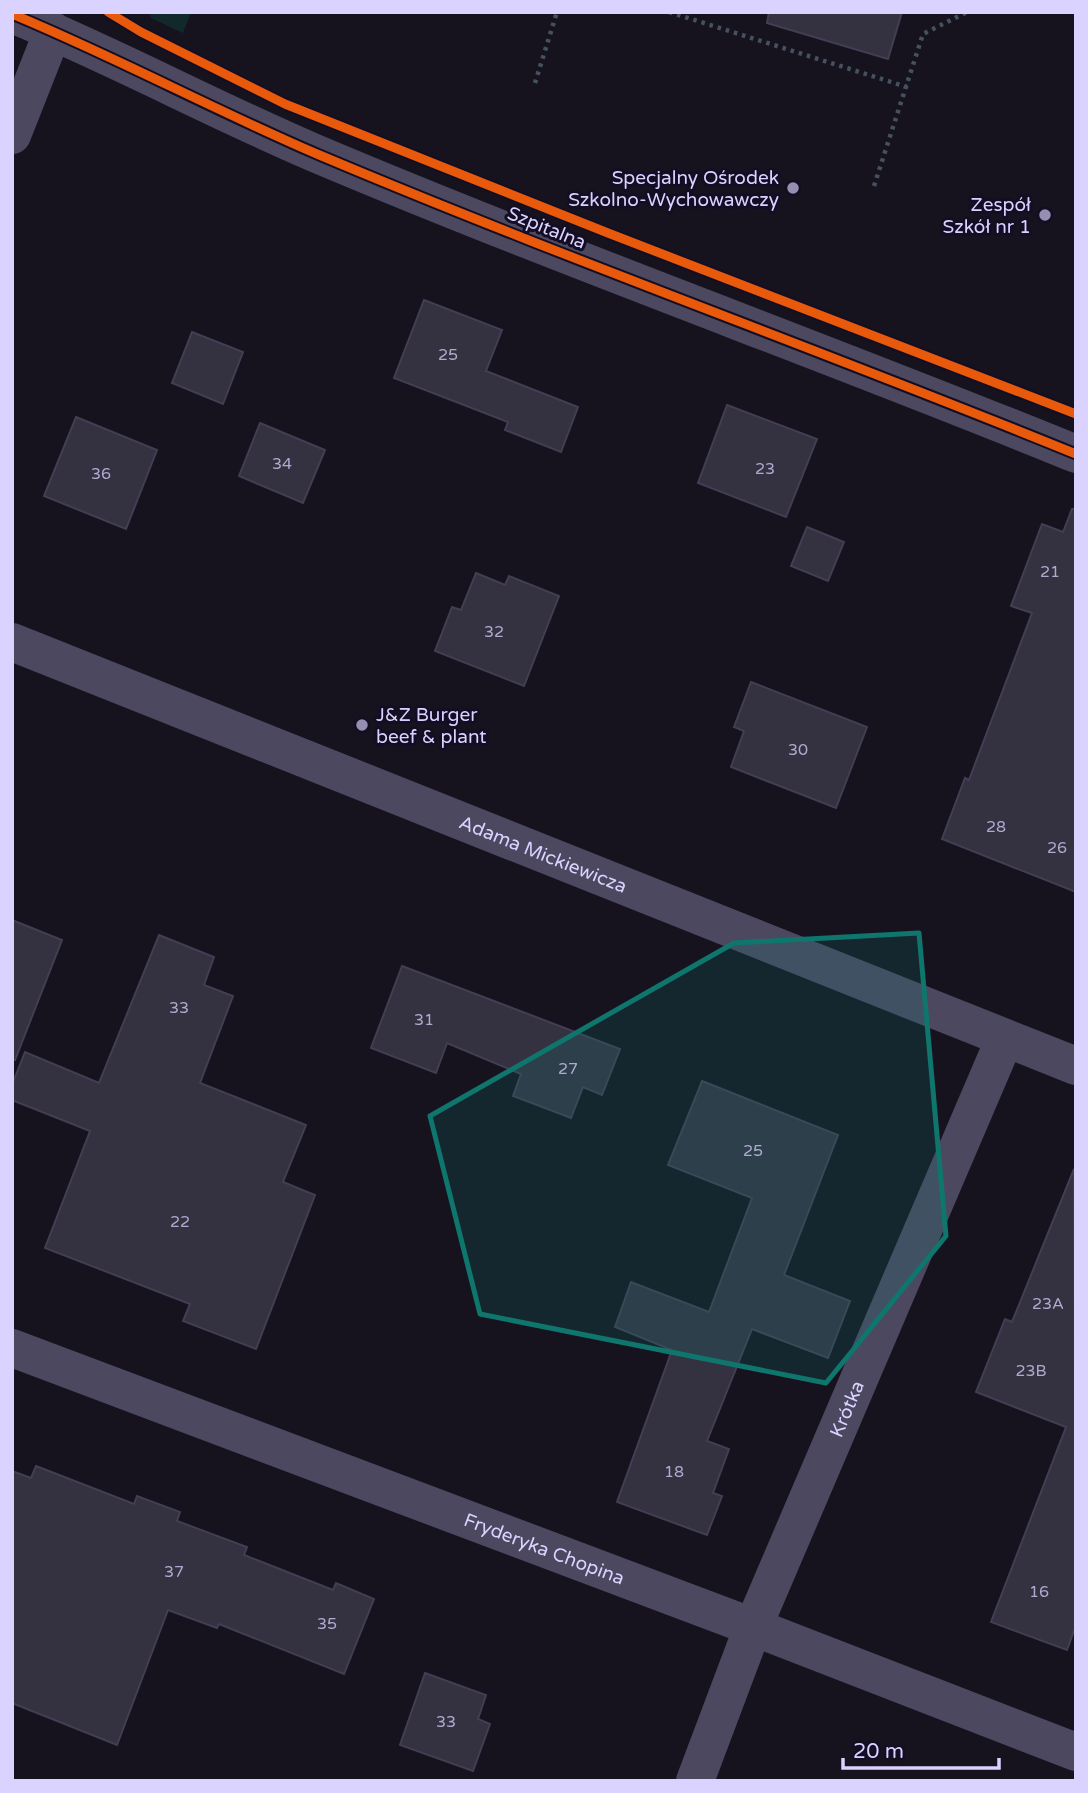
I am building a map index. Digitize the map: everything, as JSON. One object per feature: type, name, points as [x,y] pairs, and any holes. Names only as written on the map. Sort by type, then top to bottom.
[{"type":"street","name":"Szpitalna","points":[[12,14],[318,155],[743,325],[1076,454]]},
{"type":"street","points":[[12,135],[53,31]]},
{"type":"street","name":"Adama Mickiewicza","points":[[12,642],[1076,1066]]},
{"type":"street","name":"Krótka","points":[[695,1781],[753,1627],[1005,1038]]},
{"type":"street","name":"Fryderyka Chopina","points":[[12,1348],[753,1627],[1076,1752]]},
{"type":"path","points":[[535,83],[556,12]]},
{"type":"path","points":[[668,12],[906,87]]},
{"type":"path","points":[[874,186],[923,34],[967,12]]},
{"type":"highlighted area","points":[[919,933],[946,1236],[826,1383],[480,1314],[430,1116],[734,943]]},
{"type":"green space","points":[[149,12],[191,12],[183,33],[151,18]]},
{"type":"building","points":[[769,12],[902,12],[888,59],[767,23]]},
{"type":"building","points":[[424,300],[502,330],[486,371],[578,407],[561,452],[505,430],[508,422],[394,378]]},
{"type":"building","points":[[192,332],[243,352],[223,404],[172,383]]},
{"type":"building","points":[[727,405],[817,439],[786,517],[698,483]]},
{"type":"building","points":[[76,417],[157,450],[126,529],[44,496]]},
{"type":"building","points":[[260,423],[325,450],[303,503],[239,476]]},
{"type":"building","points":[[1072,509],[1076,509],[1076,892],[942,839],[965,778],[969,780],[1032,613],[1011,606],[1042,524],[1063,532]]},
{"type":"building","points":[[807,527],[844,542],[828,581],[791,566]]},
{"type":"building","points":[[476,573],[505,585],[509,576],[559,596],[524,686],[435,651],[452,607],[461,610]]},
{"type":"building","points":[[751,682],[867,727],[836,808],[731,767],[744,731],[734,727]]},
{"type":"building","points":[[12,920],[62,940],[15,1060],[12,1060]]},
{"type":"building","points":[[159,935],[214,957],[204,985],[233,996],[200,1083],[306,1125],[283,1182],[315,1195],[256,1349],[183,1321],[190,1304],[45,1248],[90,1131],[12,1100],[12,1085],[25,1052],[99,1083]]},
{"type":"building","points":[[402,966],[620,1049],[602,1095],[583,1087],[571,1118],[513,1096],[521,1074],[447,1043],[436,1073],[371,1048]]},
{"type":"building","points":[[702,1081],[838,1135],[784,1275],[850,1301],[828,1358],[752,1329],[707,1441],[729,1449],[713,1493],[722,1496],[707,1535],[617,1502],[672,1350],[615,1327],[631,1282],[709,1312],[752,1198],[668,1165]]},
{"type":"building","points":[[1074,1169],[1076,1625],[1067,1650],[991,1622],[1066,1427],[976,1392],[1005,1319],[1012,1322]]},
{"type":"building","points":[[36,1466],[134,1504],[137,1496],[180,1512],[177,1521],[247,1547],[244,1555],[333,1590],[336,1583],[374,1599],[344,1674],[219,1624],[217,1628],[168,1610],[117,1745],[12,1703],[12,1471],[31,1478]]},
{"type":"building","points":[[425,1673],[486,1695],[478,1719],[490,1724],[473,1771],[400,1745]]},
{"type":"cycle path","points":[[108,12],[141,32],[285,104],[608,233],[1076,414]]},
{"type":"cycle path","points":[[12,14],[279,137],[411,193],[1076,454]]},
{"type":"place","name":"Specjalny Ośrodek Szkolno-Wychowawczy","points":[[793,188]]},
{"type":"place","name":"Zespół Szkół nr 1","points":[[1045,215]]},
{"type":"place","name":"J&Z Burger beef & plant","points":[[362,725]]}]
